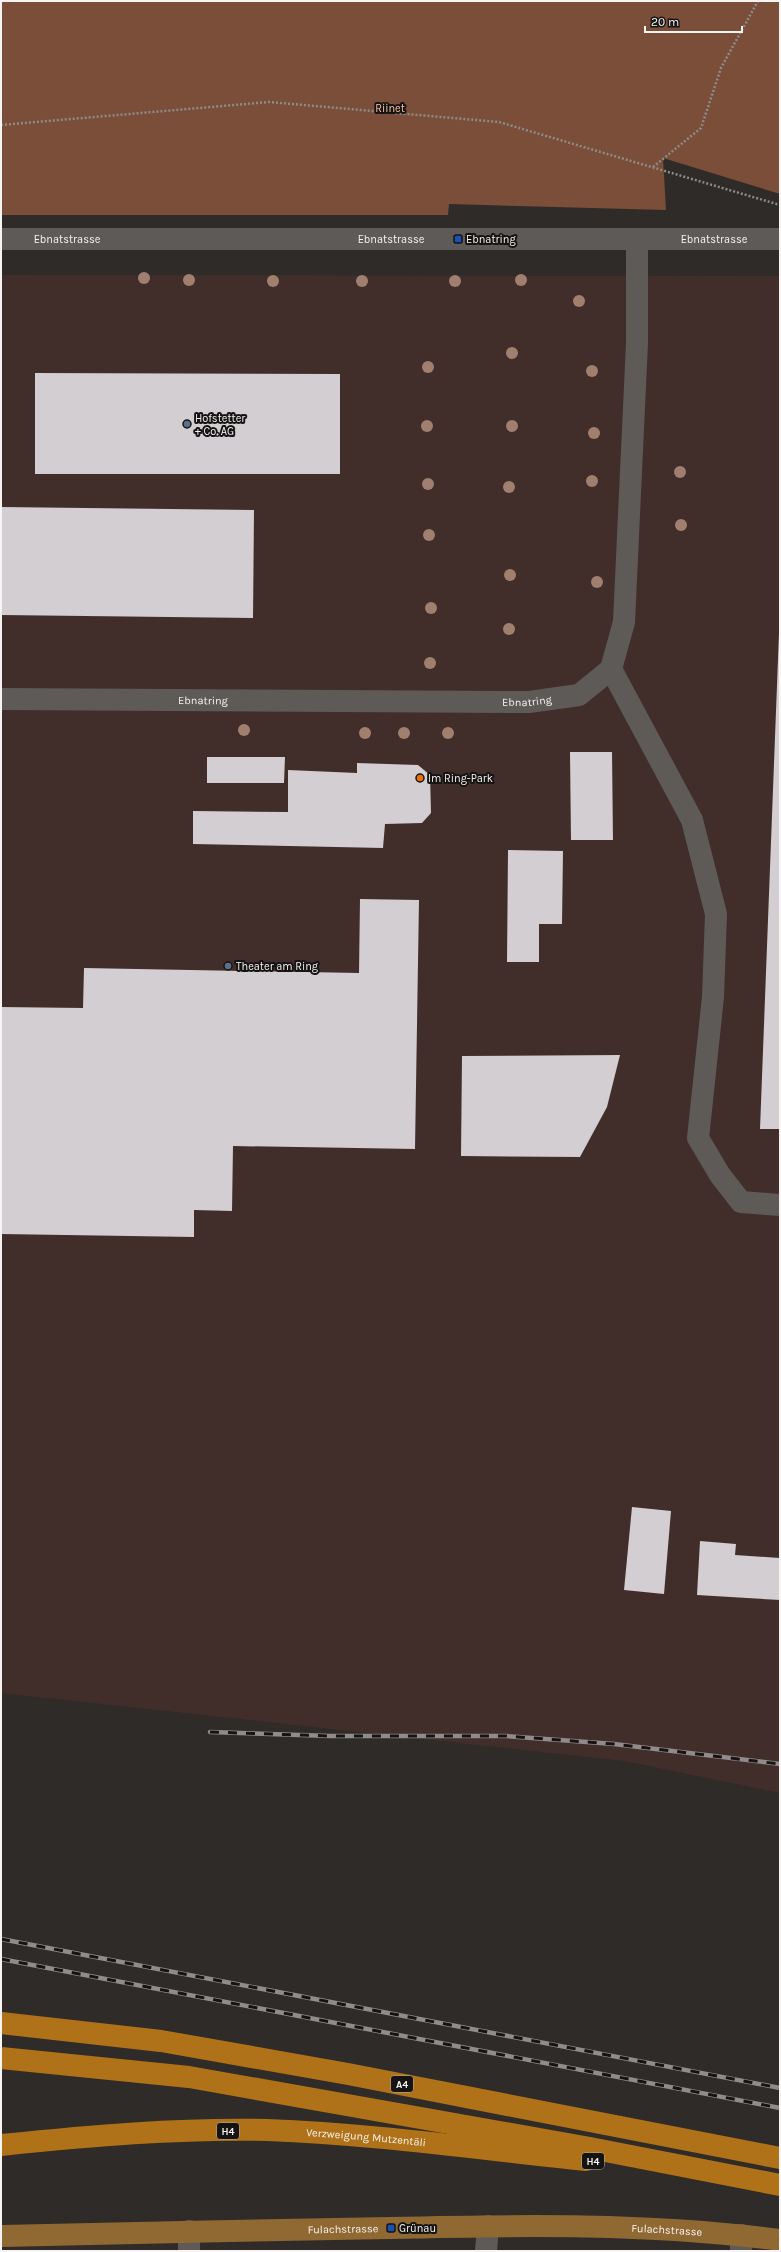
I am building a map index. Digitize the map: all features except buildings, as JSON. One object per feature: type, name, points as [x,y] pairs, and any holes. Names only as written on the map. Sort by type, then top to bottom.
[{"type":"highway","points":[[1,2016],[12,2024]]},
{"type":"highway","name":"A4","points":[[12,2024],[184,2045],[348,2074],[780,2158]]},
{"type":"highway","points":[[1,2058],[189,2078],[590,2148],[780,2185]]},
{"type":"highway","name":"Verzweigung Mutzentäli","points":[[1,2145],[78,2137],[186,2131],[266,2130],[338,2135],[731,2175]]},
{"type":"main road","name":"Fulachstrasse","points":[[1,2236],[189,2241],[488,2226],[621,2227],[741,2243],[780,2240]]},
{"type":"street","name":"Ebnatstrasse","points":[[1,239],[780,239]]},
{"type":"street","points":[[637,239],[637,343],[624,622],[611,669],[692,820],[716,914],[713,997],[698,1138],[720,1175],[741,1202],[780,1205]]},
{"type":"street","name":"Ebnatring","points":[[1,699],[529,702],[579,695],[611,669]]},
{"type":"street","points":[[486,2251],[488,2226]]},
{"type":"path","points":[[653,167],[701,128],[721,68],[758,1]]},
{"type":"path","points":[[1,125],[269,102],[499,122],[780,205]]},
{"type":"shaded area","points":[[1,275],[780,276],[780,1793],[624,1761],[1,1693]]},
{"type":"green space","name":"Riinet","points":[[1,1],[780,1],[780,194],[663,158],[666,210],[449,204],[448,215],[1,215]]},
{"type":"railway","points":[[210,1732],[330,1736],[506,1736],[614,1744],[780,1764]]},
{"type":"railway","points":[[1,1939],[780,2088]]},
{"type":"railway","points":[[1,1959],[780,2108]]},
{"type":"place","name":"Ebnatring","points":[[458,239]]},
{"type":"place","name":"Hofstetter + Co. AG","points":[[187,424]]},
{"type":"place","name":"Im Ring-Park","points":[[420,778]]},
{"type":"place","name":"Theater am Ring","points":[[228,966]]},
{"type":"place","name":"Grünau","points":[[391,2228]]}]
